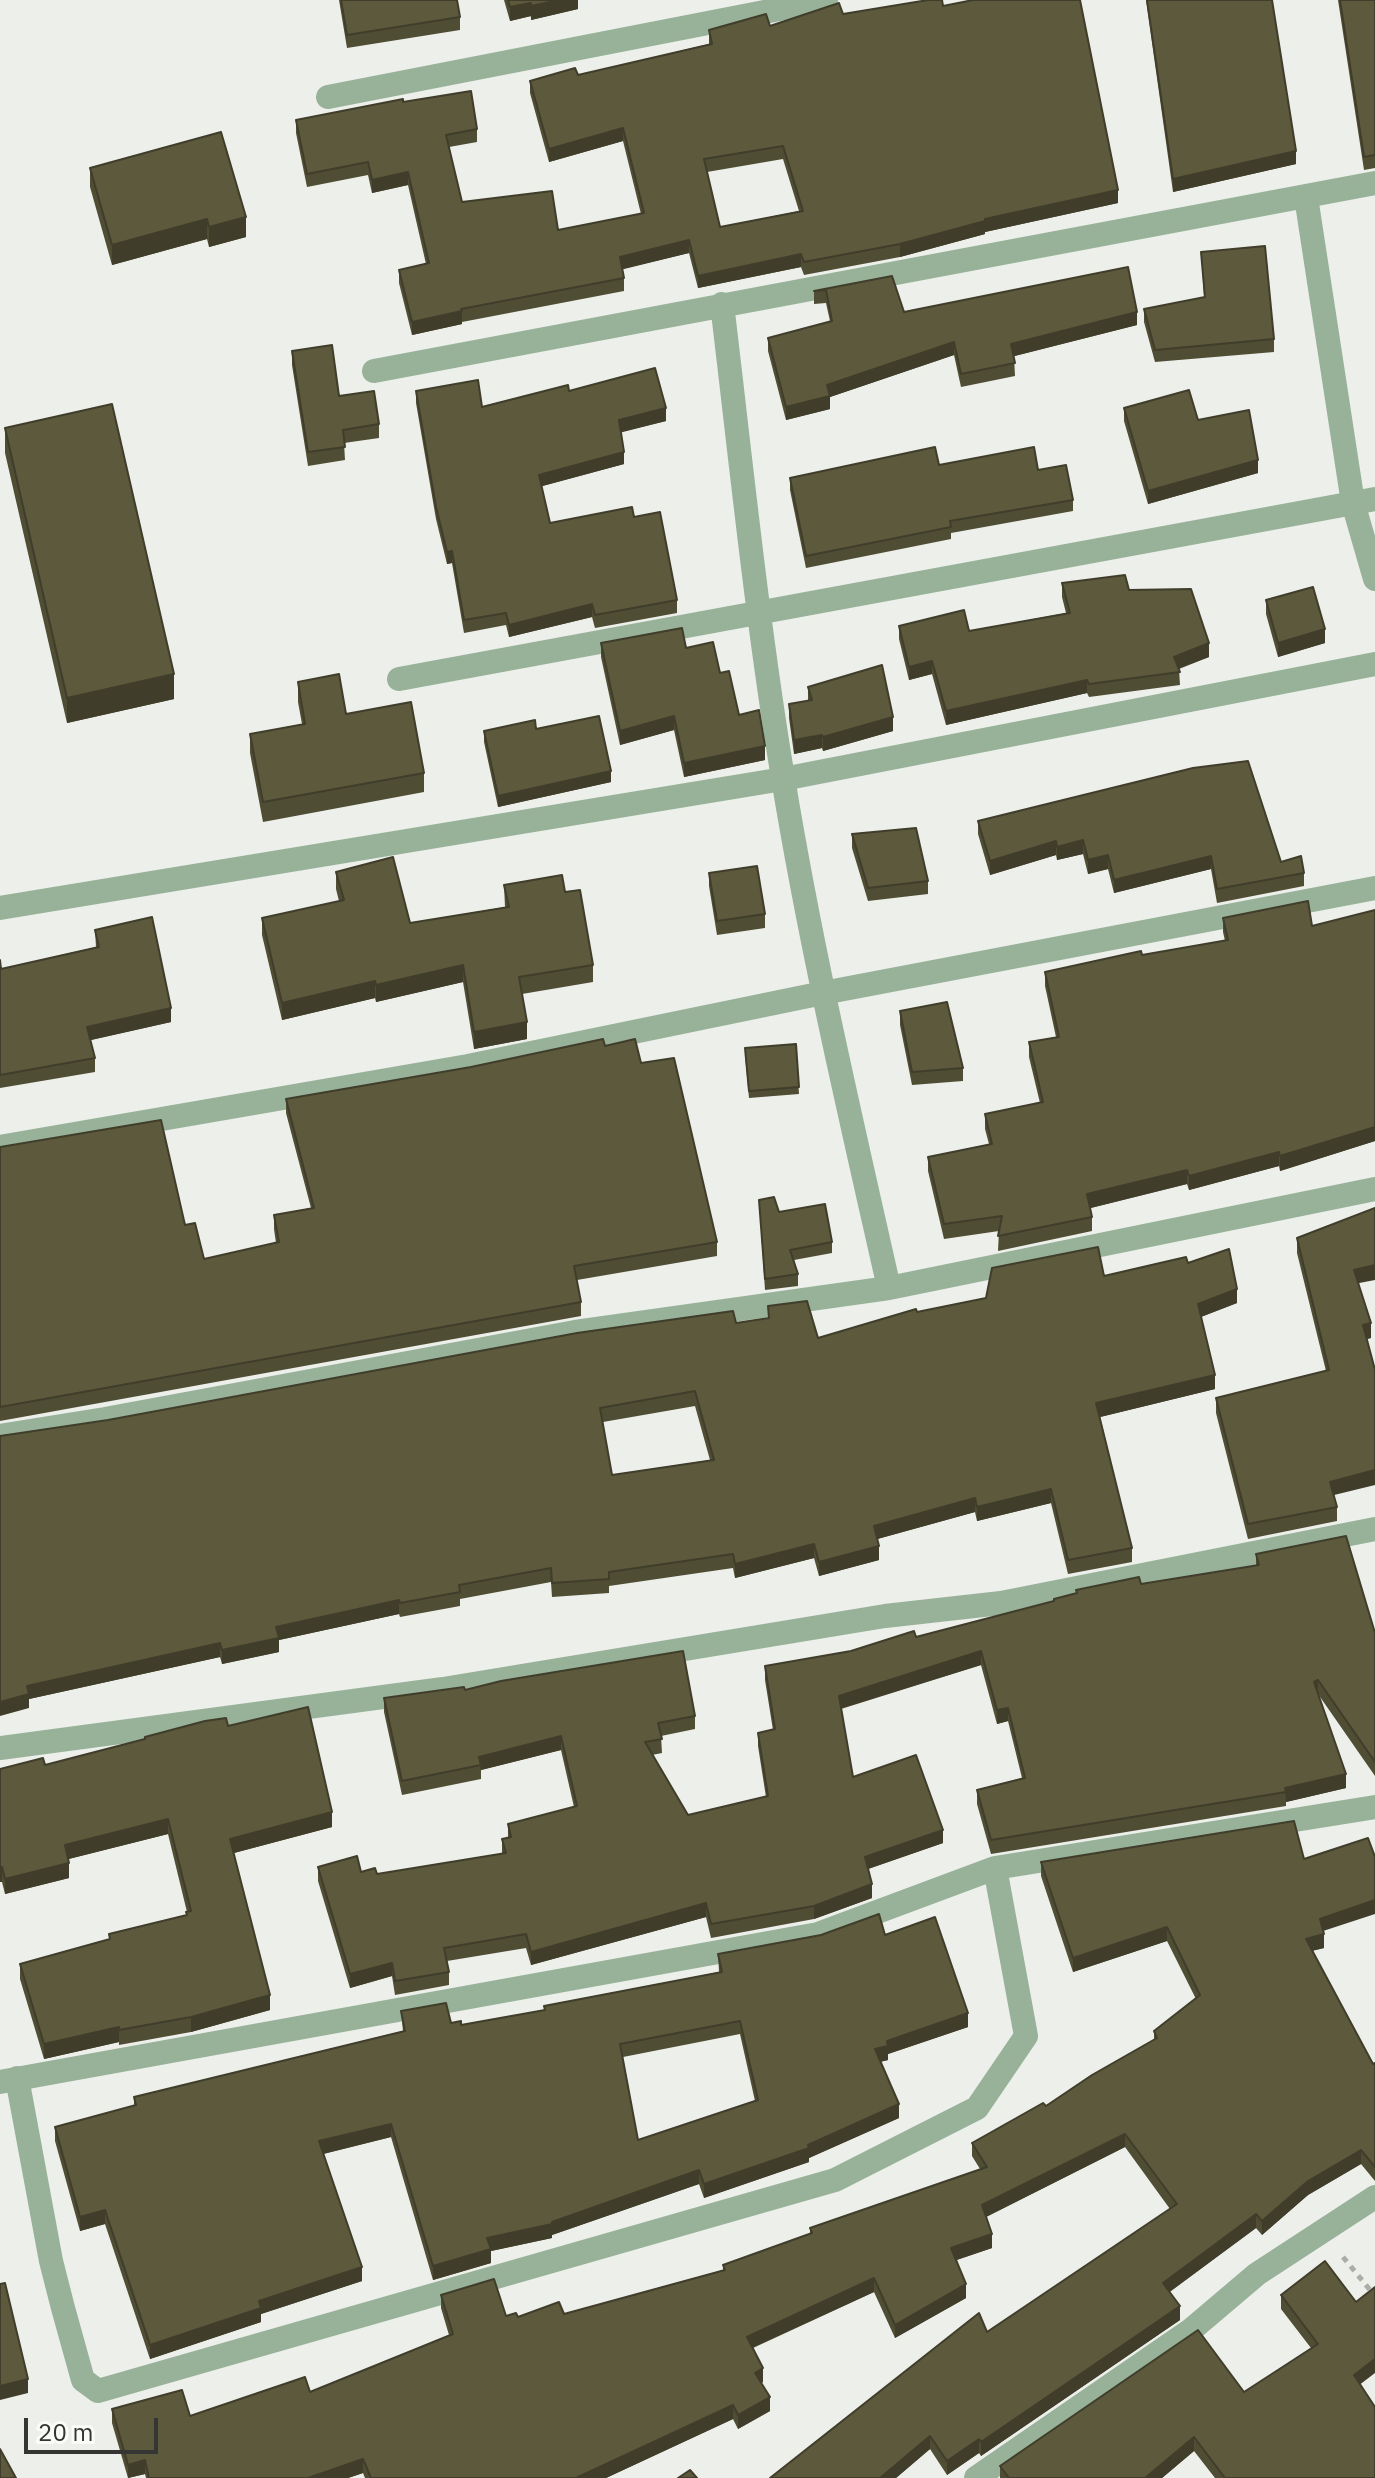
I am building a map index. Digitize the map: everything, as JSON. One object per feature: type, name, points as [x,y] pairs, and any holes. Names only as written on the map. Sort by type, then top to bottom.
[{"type":"street","points":[[328,97],[826,0]]},
{"type":"street","points":[[374,371],[1375,183]]},
{"type":"street","points":[[1306,197],[1364,501],[1375,579]]},
{"type":"street","points":[[722,304],[759,613],[783,779],[823,993],[889,1288]]},
{"type":"street","points":[[399,679],[1364,501]]},
{"type":"street","points":[[0,908],[783,779],[1375,664]]},
{"type":"street","points":[[0,1147],[468,1066],[823,993],[1375,888]]},
{"type":"street","points":[[0,1436],[575,1332],[889,1288],[1375,1189]]},
{"type":"street","points":[[0,1748],[443,1689],[885,1616],[1001,1603],[1375,1529]]},
{"type":"street","points":[[995,1868],[1026,2036],[977,2108],[835,2180],[98,2391],[83,2380],[8,2080],[818,1934],[995,1868],[1375,1807]]},
{"type":"street","points":[[976,2478],[1191,2330],[1257,2274],[1375,2197]]},
{"type":"path","points":[[1323,2231],[1375,2296]]},
{"type":"building","points":[[341,0],[457,0],[460,17],[347,35]]},
{"type":"building","points":[[508,0],[559,0],[510,7]]},
{"type":"building","points":[[928,0],[942,0],[943,6],[973,0],[1080,0],[1118,190],[985,219],[900,244],[804,262],[801,254],[698,276],[689,240],[620,257],[624,278],[461,309],[412,322],[399,270],[429,263],[408,172],[372,180],[368,162],[307,174],[296,120],[403,99],[403,102],[471,91],[477,129],[446,135],[462,202],[552,191],[558,230],[644,213],[623,128],[549,149],[530,81],[575,68],[578,75],[712,44],[709,30],[766,14],[770,26],[839,3],[843,14]],"holes":[[[783,146],[803,211],[720,227],[704,159]]]},
{"type":"building","points":[[1147,0],[1272,0],[1296,151],[1173,179]]},
{"type":"building","points":[[1340,0],[1375,0],[1375,155],[1364,157]]},
{"type":"building","points":[[221,132],[246,217],[209,227],[207,219],[112,245],[90,168]]},
{"type":"building","points":[[1265,246],[1274,339],[1155,350],[1144,309],[1205,297],[1201,252]]},
{"type":"building","points":[[1128,267],[1137,312],[1011,344],[1015,363],[961,374],[954,342],[827,385],[830,396],[786,407],[768,338],[832,321],[826,290],[814,291],[892,276],[904,312]]},
{"type":"building","points":[[332,345],[339,396],[374,391],[379,424],[343,430],[345,447],[308,452],[292,351]]},
{"type":"building","points":[[655,368],[666,408],[619,420],[624,452],[539,475],[550,523],[632,507],[634,517],[660,512],[677,600],[595,615],[592,604],[509,625],[506,613],[464,620],[452,551],[447,552],[436,507],[416,391],[478,380],[482,407],[568,385],[569,391]]},
{"type":"building","points":[[1189,390],[1198,420],[1249,410],[1258,460],[1148,491],[1124,408]]},
{"type":"building","points":[[112,404],[174,674],[67,698],[5,428]]},
{"type":"building","points":[[935,447],[939,465],[1034,447],[1038,470],[1066,465],[1073,500],[950,521],[951,527],[806,556],[790,478]]},
{"type":"building","points":[[1125,575],[1129,590],[1191,589],[1209,643],[1174,657],[1180,672],[1089,684],[1087,680],[946,711],[932,661],[909,667],[899,626],[964,610],[969,631],[1070,613],[1062,583]]},
{"type":"building","points":[[1313,587],[1325,629],[1278,643],[1266,600]]},
{"type":"building","points":[[682,628],[686,648],[713,642],[720,673],[729,671],[739,715],[759,710],[765,746],[684,763],[674,716],[620,731],[601,643]]},
{"type":"building","points":[[882,665],[893,717],[823,737],[794,740],[789,704],[812,700],[808,687]]},
{"type":"building","points":[[339,674],[346,714],[411,702],[424,773],[263,802],[250,734],[305,724],[298,682]]},
{"type":"building","points":[[599,716],[611,771],[498,796],[484,731],[535,720],[536,729]]},
{"type":"building","points":[[1248,761],[1281,862],[1301,856],[1304,873],[1217,889],[1211,856],[1114,880],[1108,855],[1088,860],[1083,840],[1057,847],[1056,841],[990,861],[978,821],[1193,768]]},
{"type":"building","points":[[916,828],[928,881],[868,888],[852,834]]},
{"type":"building","points":[[393,857],[410,923],[509,907],[504,885],[562,875],[565,892],[580,890],[593,965],[519,977],[527,1022],[474,1032],[463,965],[376,985],[375,981],[282,1003],[262,918],[344,900],[336,872]]},
{"type":"building","points":[[757,866],[765,914],[717,921],[709,873]]},
{"type":"building","points":[[1308,901],[1312,926],[1375,910],[1375,1127],[1280,1156],[1279,1152],[1189,1176],[1187,1170],[1087,1194],[1092,1217],[998,1236],[1002,1216],[944,1224],[928,1157],[992,1144],[985,1114],[1043,1102],[1029,1042],[1059,1037],[1045,972],[1141,951],[1142,955],[1228,940],[1223,918]]},
{"type":"building","points":[[152,917],[171,1008],[87,1027],[95,1058],[0,1075],[0,960],[1,969],[99,947],[95,930]]},
{"type":"building","points":[[947,1002],[963,1068],[912,1072],[900,1011]]},
{"type":"building","points":[[603,1039],[605,1046],[635,1039],[641,1063],[674,1058],[717,1242],[574,1266],[581,1302],[0,1407],[0,1147],[161,1120],[185,1225],[195,1223],[204,1259],[279,1242],[274,1215],[314,1208],[286,1099],[471,1067]]},
{"type":"building","points":[[796,1044],[799,1087],[749,1091],[745,1048]]},
{"type":"building","points":[[774,1197],[779,1212],[825,1204],[832,1242],[790,1250],[798,1274],[765,1279],[759,1200]]},
{"type":"building","points":[[1375,1208],[1375,1265],[1354,1270],[1371,1323],[1363,1325],[1375,1370],[1375,1470],[1330,1482],[1337,1507],[1248,1524],[1216,1398],[1329,1370],[1297,1238]]},
{"type":"building","points":[[1098,1247],[1104,1276],[1186,1257],[1188,1263],[1229,1249],[1237,1289],[1198,1304],[1215,1375],[1096,1403],[1132,1548],[1068,1560],[1051,1489],[977,1507],[975,1498],[874,1526],[879,1546],[819,1562],[814,1544],[735,1564],[733,1554],[609,1572],[609,1579],[552,1583],[551,1568],[459,1585],[460,1592],[400,1603],[399,1600],[276,1627],[279,1638],[222,1650],[220,1643],[27,1686],[29,1694],[0,1702],[0,1436],[108,1420],[577,1333],[733,1311],[736,1323],[769,1318],[768,1306],[807,1301],[818,1338],[916,1309],[917,1312],[986,1298],[992,1268]],"holes":[[[695,1391],[714,1460],[612,1475],[600,1408]]]},
{"type":"building","points":[[1346,1536],[1375,1633],[1375,1762],[1318,1680],[1314,1682],[1346,1774],[1285,1788],[1286,1792],[991,1840],[977,1790],[1025,1778],[1008,1708],[997,1710],[981,1651],[839,1696],[853,1777],[916,1755],[943,1830],[865,1857],[872,1884],[814,1906],[711,1924],[706,1903],[531,1952],[526,1934],[444,1948],[449,1972],[395,1981],[392,1963],[350,1974],[318,1867],[357,1856],[361,1872],[375,1868],[377,1874],[506,1853],[502,1839],[511,1837],[508,1824],[577,1806],[561,1736],[479,1757],[481,1765],[402,1781],[384,1698],[464,1687],[465,1690],[501,1681],[683,1651],[695,1716],[658,1723],[662,1739],[645,1742],[688,1815],[768,1796],[758,1733],[775,1729],[765,1666],[851,1651],[914,1631],[916,1637],[1054,1601],[1077,1593],[1076,1590],[1139,1577],[1141,1584],[1259,1565],[1256,1554]]},
{"type":"building","points":[[308,1707],[332,1812],[230,1839],[270,1995],[191,2017],[119,2030],[119,2027],[44,2044],[20,1964],[110,1939],[109,1934],[187,1915],[186,1912],[191,1911],[168,1819],[65,1845],[69,1863],[5,1879],[0,1867],[0,1769],[43,1758],[45,1765],[205,1721],[226,1718],[228,1726]]},
{"type":"building","points":[[1294,1821],[1304,1859],[1368,1838],[1375,1857],[1375,1900],[1320,1919],[1324,1934],[1306,1939],[1375,2063],[1375,2167],[1361,2150],[1308,2181],[1262,2221],[1256,2214],[1163,2283],[1180,2306],[981,2442],[979,2439],[947,2461],[930,2436],[880,2478],[770,2478],[979,2313],[987,2332],[1177,2204],[1125,2134],[982,2205],[992,2234],[951,2248],[966,2284],[895,2325],[874,2278],[747,2337],[763,2368],[755,2373],[770,2397],[738,2415],[733,2405],[576,2478],[371,2478],[363,2459],[308,2478],[149,2478],[145,2460],[128,2465],[112,2409],[182,2390],[190,2416],[305,2377],[310,2392],[453,2334],[441,2295],[494,2279],[506,2316],[516,2313],[518,2317],[559,2302],[564,2314],[725,2270],[723,2265],[812,2233],[810,2228],[987,2167],[972,2143],[1043,2103],[1046,2106],[1092,2075],[1157,2038],[1154,2031],[1200,1995],[1167,1927],[1073,1958],[1041,1862]]},
{"type":"building","points":[[879,1914],[885,1935],[935,1917],[968,2013],[887,2041],[888,2046],[875,2049],[899,2104],[808,2145],[809,2148],[704,2184],[699,2170],[552,2224],[487,2238],[491,2249],[433,2266],[391,2124],[319,2141],[362,2267],[259,2301],[261,2308],[150,2345],[105,2210],[80,2217],[55,2127],[136,2105],[134,2097],[405,2031],[401,2011],[446,2003],[451,2023],[461,2021],[461,2025],[545,2010],[544,2006],[722,1972],[718,1954],[821,1935]],"holes":[[[740,2021],[758,2100],[638,2140],[620,2044]]]},
{"type":"building","points":[[1325,2261],[1356,2302],[1375,2287],[1375,2359],[1354,2375],[1375,2407],[1375,2478],[1225,2478],[1194,2437],[1145,2478],[1009,2478],[1000,2466],[1198,2330],[1244,2392],[1318,2344],[1281,2295]]},
{"type":"building","points":[[5,2283],[28,2379],[0,2386],[0,2284]]},
{"type":"building","points":[[0,2449],[16,2478],[0,2478]]},
{"type":"building","points":[[690,2470],[697,2478],[678,2478]]}]
